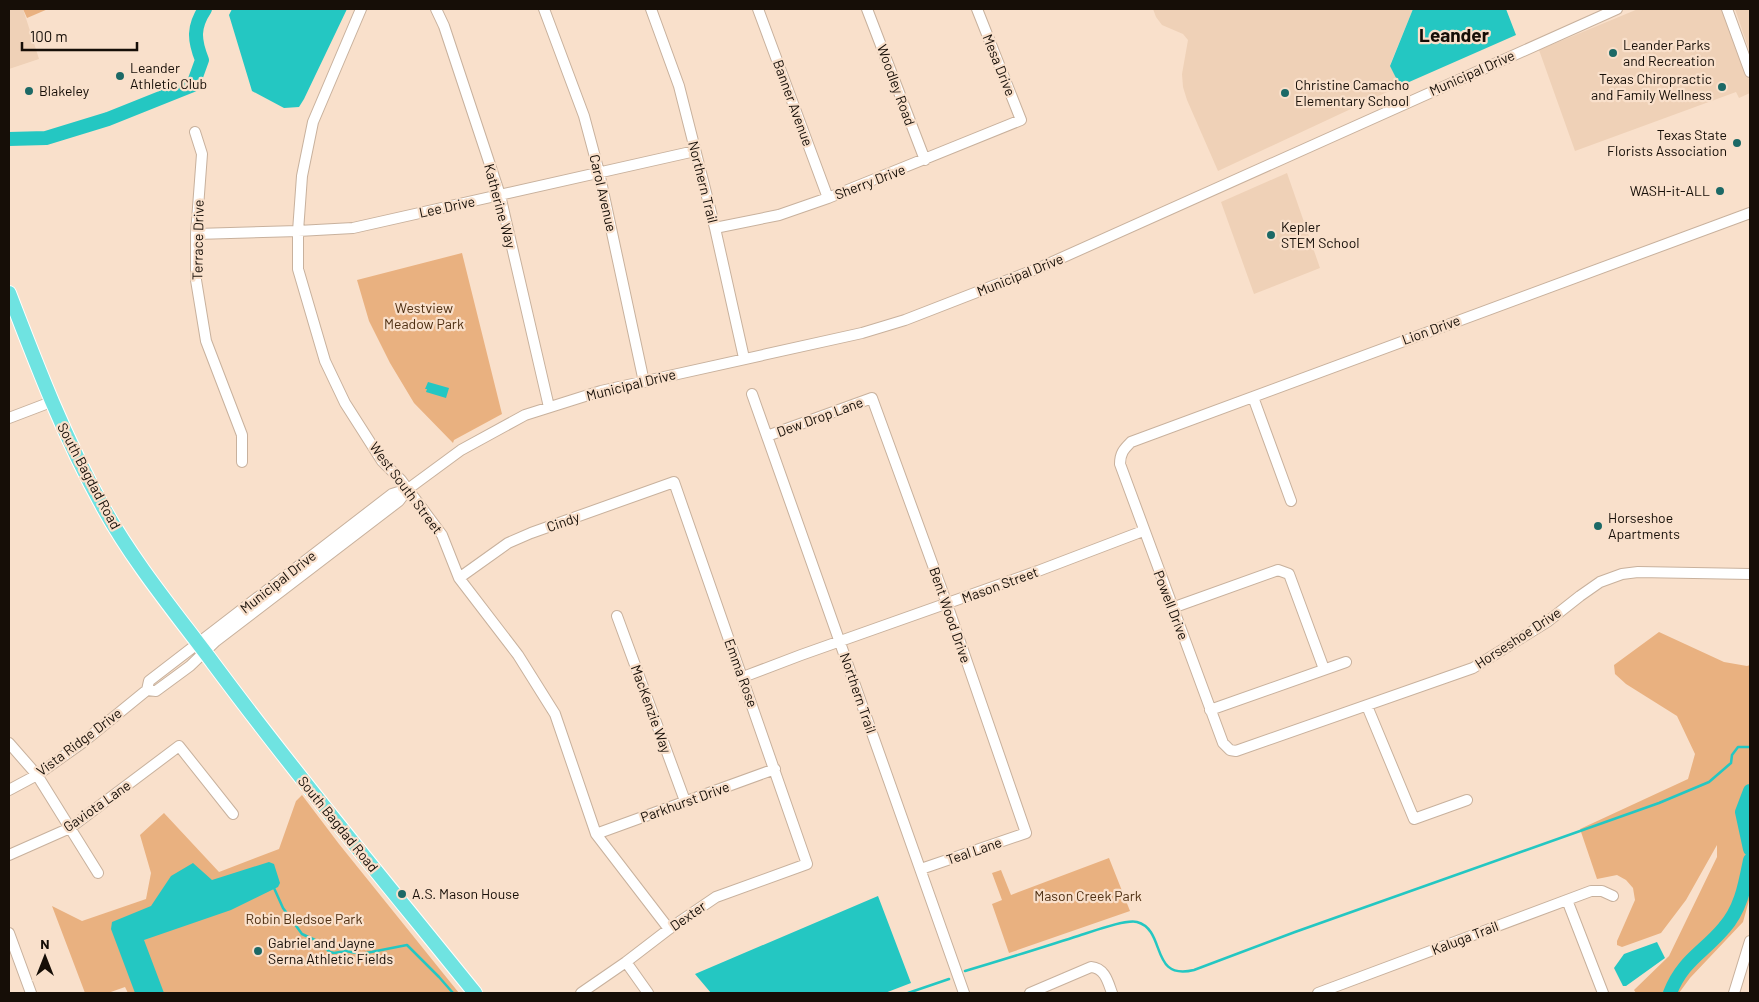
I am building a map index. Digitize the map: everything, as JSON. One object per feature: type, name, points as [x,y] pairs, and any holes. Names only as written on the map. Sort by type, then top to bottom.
[{"type":"main road","name":"South Bagdad Road","points":[[9,293],[51,402],[69,442],[103,508],[151,583],[316,796],[475,993]]},
{"type":"street","name":"West South Street","points":[[361,9],[314,122],[302,176],[298,232],[298,269],[324,361],[345,403],[382,461],[408,489],[442,535],[459,578],[518,655],[555,714],[596,834],[669,929]]},
{"type":"street","name":"Katherine Way","points":[[436,9],[444,26],[500,195],[549,407]]},
{"type":"street","name":"Carol Avenue","points":[[544,9],[584,116],[599,172],[644,382]]},
{"type":"street","name":"Northern Trail","points":[[651,9],[679,86],[715,228],[744,358]]},
{"type":"street","name":"Banner Avenue","points":[[758,9],[828,198]]},
{"type":"street","name":"Woodley Road","points":[[867,9],[925,160]]},
{"type":"street","name":"Mesa Drive","points":[[977,9],[1021,120]]},
{"type":"street","name":"Municipal Drive","points":[[201,648],[216,641],[253,607],[347,535],[392,494],[408,489],[449,458],[483,437],[525,416],[602,391],[876,329],[904,320],[1010,280],[1617,9]]},
{"type":"street","points":[[1727,9],[1750,72]]},
{"type":"street","name":"Sherry Drive","points":[[715,228],[779,214],[828,198],[1021,120]]},
{"type":"street","name":"Terrace Drive","points":[[195,132],[202,154],[196,234],[196,280],[206,340],[242,435],[242,462]]},
{"type":"street","name":"Lee Drive","points":[[196,234],[298,232],[353,228],[695,151]]},
{"type":"street","name":"Lion Drive","points":[[1120,457],[1123,449],[1132,442],[1750,213]]},
{"type":"street","name":"Northern Trail","points":[[752,394],[964,993]]},
{"type":"street","points":[[1253,397],[1291,501]]},
{"type":"street","name":"Dew Drop Lane","points":[[767,436],[872,398]]},
{"type":"street","name":"Bent Wood Drive","points":[[872,398],[947,604],[1026,833]]},
{"type":"street","points":[[9,418],[51,402]]},
{"type":"street","name":"Powell Drive","points":[[1120,457],[1120,464],[1210,710],[1223,743],[1230,750]]},
{"type":"street","name":"Cindy","points":[[459,578],[508,543],[523,536],[674,482]]},
{"type":"street","name":"Emma Rose","points":[[674,482],[807,864]]},
{"type":"street","name":"Mason Street","points":[[743,677],[1144,531]]},
{"type":"street","points":[[1172,608],[1278,570],[1289,574],[1324,669]]},
{"type":"street","name":"Horseshoe Drive","points":[[1230,750],[1242,750],[1477,666],[1547,622],[1600,582],[1622,574],[1638,572],[1750,574]]},
{"type":"street","name":"MacKenzie Way","points":[[617,616],[685,802]]},
{"type":"street","name":"Vista Ridge Drive","points":[[9,790],[37,775],[147,690],[156,691],[190,666],[201,648]]},
{"type":"street","points":[[1210,710],[1346,662]]},
{"type":"street","points":[[1368,706],[1414,819],[1467,800]]},
{"type":"street","points":[[9,743],[37,775],[98,873]]},
{"type":"street","name":"Gaviota Lane","points":[[9,855],[70,828],[179,746],[233,814]]},
{"type":"street","name":"Parkhurst Drive","points":[[596,834],[775,769]]},
{"type":"street","name":"Teal Lane","points":[[921,869],[1026,833]]},
{"type":"street","name":"Dexter","points":[[581,993],[716,897],[807,864]]},
{"type":"street","name":"Kaluga Trail","points":[[1324,992],[1591,891],[1613,896]]},
{"type":"street","points":[[1567,900],[1604,993]]},
{"type":"street","points":[[9,933],[32,993]]},
{"type":"street","points":[[1734,993],[1747,964],[1750,941]]},
{"type":"street","points":[[626,962],[648,993]]},
{"type":"street","points":[[1030,993],[1088,968],[1098,968],[1105,975],[1112,993]]},
{"type":"shaded area","points":[[9,9],[23,9],[39,59],[9,69]]},
{"type":"shaded area","name":"Christine Camacho Elementary School","points":[[1153,9],[1413,9],[1390,65],[1400,86],[1218,171],[1183,87],[1182,74],[1188,40],[1183,34],[1162,25]]},
{"type":"shaded area","points":[[1638,9],[1722,9],[1750,82],[1750,93],[1739,98],[1736,92],[1575,151],[1539,50]]},
{"type":"shaded area","points":[[1735,9],[1750,9],[1750,53]]},
{"type":"shaded area","name":"Kepler STEM School","points":[[1287,173],[1320,268],[1254,294],[1221,202]]},
{"type":"green space","points":[[23,9],[48,9],[27,18]]},
{"type":"green space","name":"Westview Meadow Park","points":[[462,253],[502,414],[454,440],[453,443],[414,403],[390,363],[369,321],[357,280]]},
{"type":"green space","points":[[1659,632],[1724,662],[1750,665],[1750,897],[1743,922],[1690,978],[1679,993],[1636,993],[1634,990],[1669,956],[1717,857],[1717,845],[1686,900],[1661,933],[1622,947],[1617,945],[1635,900],[1633,888],[1626,880],[1617,875],[1597,879],[1580,829],[1688,779],[1695,754],[1677,716],[1626,684],[1615,674],[1614,665]]},
{"type":"green space","name":"Robin Bledsoe Park","points":[[302,795],[459,993],[128,993],[125,987],[108,993],[85,993],[52,906],[82,921],[146,899],[151,873],[140,835],[164,813],[219,872],[279,849],[296,801]]},
{"type":"green space","name":"Mason Creek Park","points":[[1109,858],[1130,911],[1009,953],[992,904],[1002,900],[992,873],[1001,870],[1011,895]]},
{"type":"water","points":[[232,9],[347,9],[299,107],[284,108],[252,91],[229,15]]},
{"type":"water","points":[[1413,9],[1506,9],[1516,35],[1400,86],[1390,66]]},
{"type":"water","points":[[428,382],[449,388],[446,398],[426,392],[427,389],[425,389]]},
{"type":"water","points":[[269,862],[274,864],[280,883],[278,887],[231,910],[144,940],[164,993],[135,993],[111,929],[112,922],[151,906],[171,876],[193,863],[212,880]]},
{"type":"water","points":[[878,896],[911,983],[885,993],[711,993],[695,974]]},
{"type":"water","points":[[1657,942],[1665,958],[1626,986],[1623,986],[1614,968],[1624,954]]},
{"type":"waterway","points":[[9,139],[46,138],[108,119],[193,85],[202,60],[197,46],[196,34],[198,22],[205,9]]},
{"type":"waterway","points":[[965,971],[1125,922],[1137,922],[1146,927],[1152,934],[1164,962],[1170,968],[1180,971],[1194,970],[1295,932],[1659,803],[1709,782],[1731,763],[1732,755],[1738,747],[1750,747]]},
{"type":"waterway","points":[[1750,791],[1742,812],[1750,849]]},
{"type":"waterway","points":[[1670,993],[1681,972],[1716,937],[1735,913],[1750,860]]},
{"type":"waterway","points":[[274,888],[283,908],[302,934],[315,940],[330,952],[346,951],[361,954],[407,945],[453,993]]},
{"type":"waterway","points":[[908,993],[949,979]]},
{"type":"place","name":"Leander Parks and Recreation","points":[[1613,53]]},
{"type":"place","name":"Leander Athletic Club","points":[[120,76]]},
{"type":"place","name":"Texas Chiropractic and Family Wellness","points":[[1722,87]]},
{"type":"place","name":"Blakeley","points":[[29,91]]},
{"type":"place","name":"Christine Camacho Elementary School","points":[[1285,93]]},
{"type":"place","name":"Texas State Florists Association","points":[[1737,143]]},
{"type":"place","name":"WASH-it-ALL","points":[[1720,191]]},
{"type":"place","name":"Kepler STEM School","points":[[1271,235]]},
{"type":"place","name":"Horseshoe Apartments","points":[[1598,526]]},
{"type":"place","name":"A.S. Mason House","points":[[402,894]]},
{"type":"place","name":"Gabriel and Jayne Serna Athletic Fields","points":[[258,951]]},
{"type":"district","name":"Leander","points":[[1454,35]]}]
